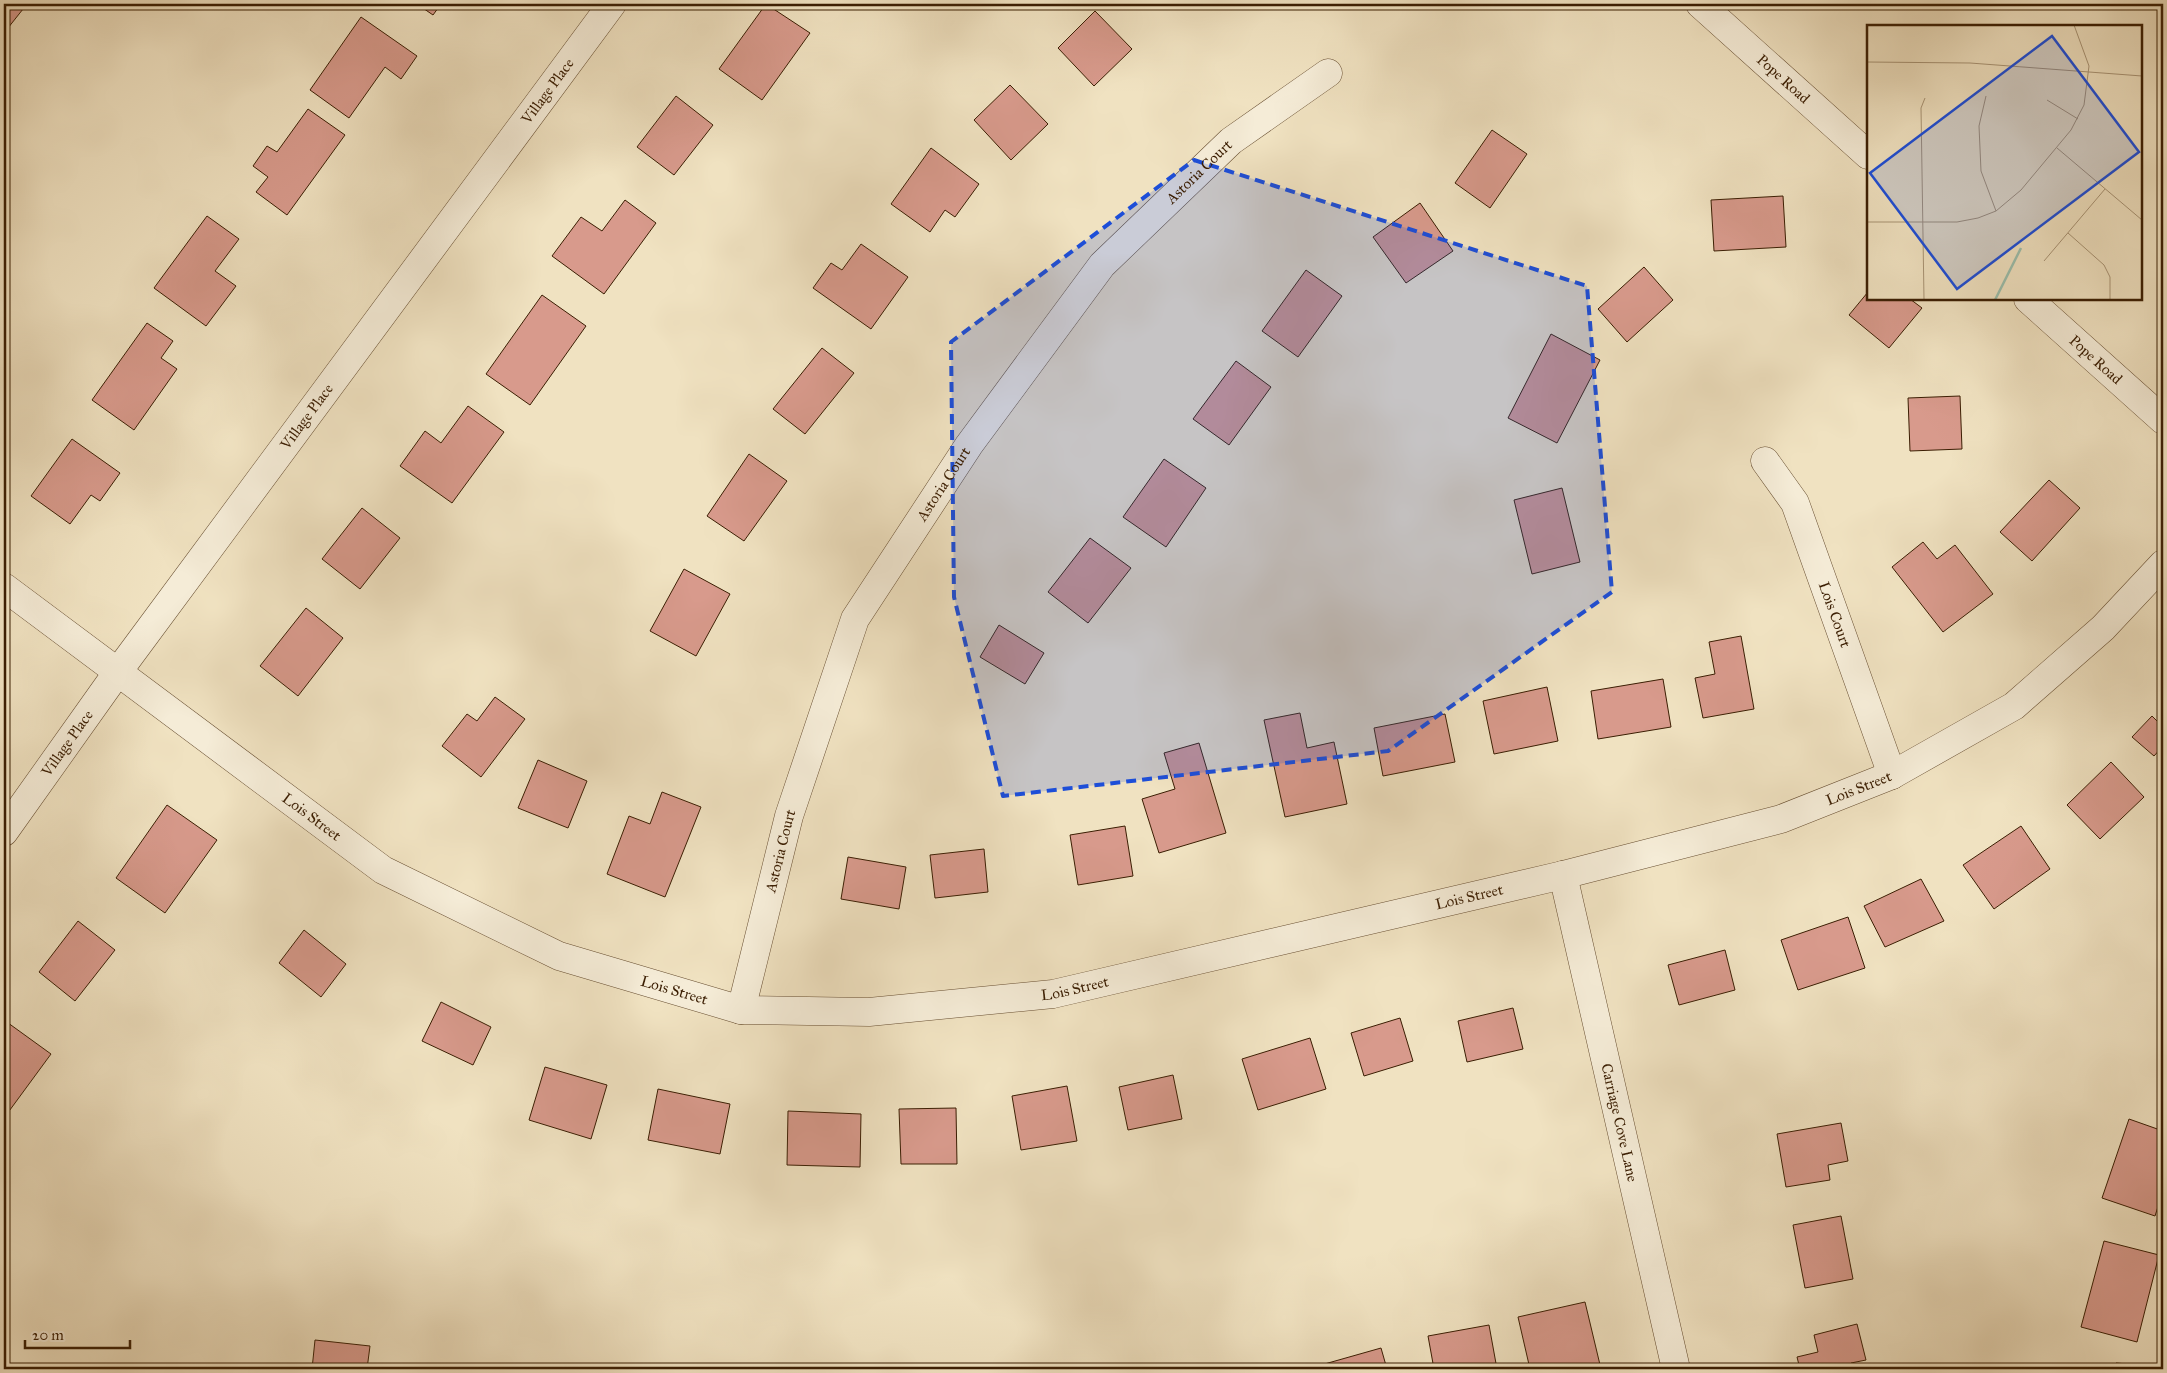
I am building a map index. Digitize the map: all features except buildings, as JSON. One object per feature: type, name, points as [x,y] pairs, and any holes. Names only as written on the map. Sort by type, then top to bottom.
[{"type":"street","name":"Village Place","points":[[4,832],[118,673],[612,4]]},
{"type":"street","name":"Pope Road","points":[[1700,4],[1867,154]]},
{"type":"street","name":"Astoria Court","points":[[741,1010],[789,816],[855,619],[969,445],[1102,265],[1231,141],[1328,73]]},
{"type":"street","name":"Pope Road","points":[[2029,300],[2163,420]]},
{"type":"street","name":"Lois Court","points":[[1765,461],[1795,503],[1892,775]]},
{"type":"street","name":"Lois Street","points":[[4,587],[383,870],[560,956],[741,1010],[869,1012],[1053,994],[1563,875],[1781,819],[1892,775],[2014,706],[2103,628],[2163,564]]},
{"type":"street","name":"Carriage Cove Lane","points":[[1563,875],[1676,1369]]},
{"type":"highlighted area","points":[[1194,160],[1587,286],[1612,592],[1388,751],[1003,796],[954,597],[951,342]]}]
